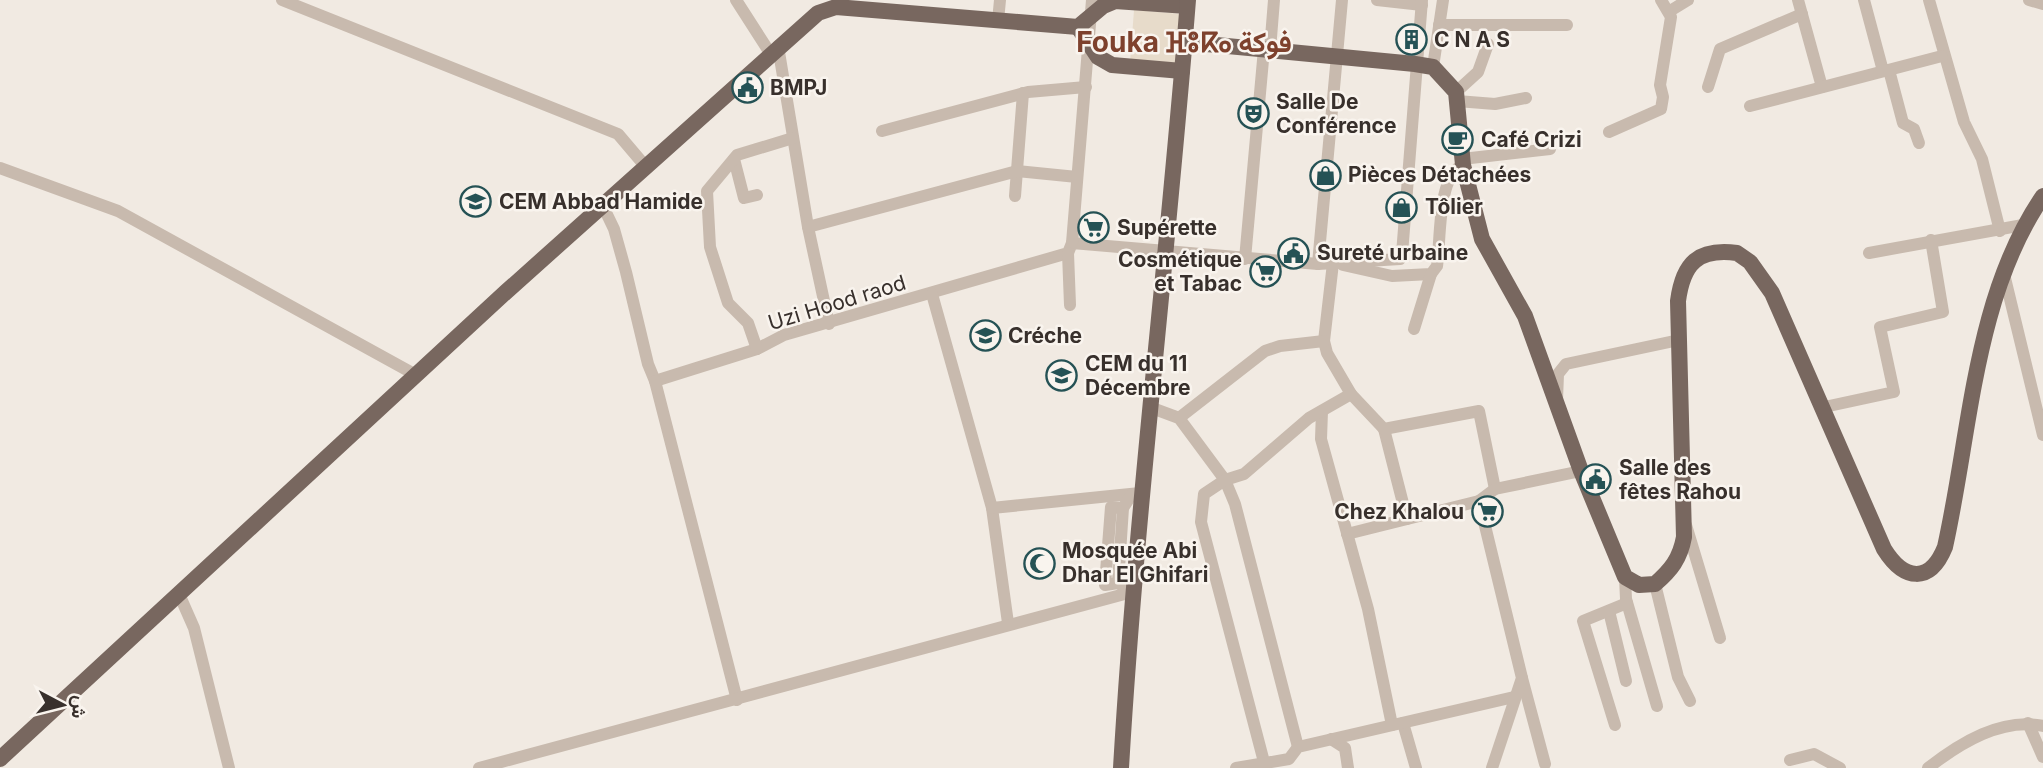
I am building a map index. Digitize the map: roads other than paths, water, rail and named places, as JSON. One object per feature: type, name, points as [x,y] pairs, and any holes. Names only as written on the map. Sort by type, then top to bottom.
[{"type":"main road","points":[[1078,27],[1092,7],[1115,1],[1187,3],[1152,408],[1136,494],[1125,587],[1121,768]]},
{"type":"main road","points":[[0,759],[602,204],[774,49],[818,13],[836,7],[1078,27]]},
{"type":"main road","points":[[1078,27],[1098,57],[1112,65],[1182,71]]},
{"type":"main road","points":[[1185,42],[1433,67],[1457,96],[1463,162],[1482,239],[1525,316],[1581,471],[1625,577],[1639,584],[1655,584],[1680,556],[1684,520],[1679,340],[1681,281],[1690,265],[1713,251],[1737,253],[1750,262],[1772,293],[1884,550],[1898,569],[1914,575],[1926,573],[1934,566],[1945,547],[1990,311],[2023,225],[2043,196]]},
{"type":"street","points":[[282,0],[618,134],[646,167]]},
{"type":"street","points":[[736,0],[774,49],[829,324]]},
{"type":"street","points":[[998,20],[1000,0]]},
{"type":"street","points":[[1245,259],[1274,0]]},
{"type":"street","points":[[1318,264],[1342,0]]},
{"type":"street","points":[[1377,0],[1422,3],[1415,64]]},
{"type":"street","points":[[1433,67],[1443,0]]},
{"type":"street","points":[[1609,132],[1661,109],[1663,97],[1660,85],[1671,29],[1670,11],[1661,0]]},
{"type":"street","points":[[1670,11],[1688,0]]},
{"type":"street","points":[[1798,0],[1822,88]]},
{"type":"street","points":[[1864,0],[1903,123],[1914,129],[1919,143]]},
{"type":"street","points":[[1929,0],[1942,56],[1968,132],[1982,159],[2000,231]]},
{"type":"street","points":[[2029,0],[2043,4]]},
{"type":"street","points":[[1070,305],[1070,248],[1092,7]]},
{"type":"street","points":[[1708,87],[1720,49],[1802,14]]},
{"type":"street","points":[[1439,25],[1567,25]]},
{"type":"street","points":[[1488,44],[1478,72],[1457,96],[1495,104],[1526,98]]},
{"type":"street","points":[[1750,106],[1942,56]]},
{"type":"street","name":"Uzi Hood raod","points":[[655,381],[757,349],[784,335],[932,294],[1070,248],[1166,252],[1318,264],[1399,259],[1402,254],[1415,64]]},
{"type":"street","points":[[882,131],[1023,93],[1086,87]]},
{"type":"street","points":[[1015,196],[1023,93]]},
{"type":"street","points":[[757,349],[748,323],[728,303],[710,247],[707,191],[737,155],[793,138]]},
{"type":"street","points":[[1414,329],[1431,274],[1437,266],[1445,184],[1455,168],[1463,162],[1550,149]]},
{"type":"street","points":[[734,159],[744,198],[757,195]]},
{"type":"street","points":[[0,169],[118,211],[416,375]]},
{"type":"street","points":[[808,227],[1017,172],[1077,177]]},
{"type":"street","points":[[602,204],[614,229],[627,275],[737,699]]},
{"type":"street","points":[[1870,253],[2023,225]]},
{"type":"street","points":[[1829,405],[1894,392],[1880,327],[1943,312],[1931,240]]},
{"type":"street","points":[[1407,519],[1384,429],[1350,394],[1327,353],[1324,341],[1333,262],[1392,276],[1431,274]]},
{"type":"street","points":[[2004,274],[2043,435]]},
{"type":"street","points":[[932,294],[992,508],[1007,623]]},
{"type":"street","points":[[1557,404],[1558,374],[1566,364],[1679,340]]},
{"type":"street","points":[[1179,418],[1265,352],[1280,346],[1324,341]]},
{"type":"street","points":[[1264,762],[1201,522],[1204,494],[1225,480],[1244,474],[1322,411],[1350,394]]},
{"type":"street","points":[[1152,408],[1179,418],[1225,480],[1235,503],[1298,747],[1291,763],[1264,762],[1236,768]]},
{"type":"street","points":[[1322,411],[1321,439],[1397,724],[1416,768]]},
{"type":"street","points":[[1384,429],[1479,411],[1494,489]]},
{"type":"street","points":[[1347,534],[1479,501],[1494,489],[1581,471]]},
{"type":"street","points":[[992,508],[1136,494]]},
{"type":"street","points":[[1125,587],[1105,585],[1111,507],[1123,508],[1136,494]]},
{"type":"street","points":[[1479,501],[1545,764]]},
{"type":"street","points":[[1684,520],[1691,535],[1720,638]]},
{"type":"street","points":[[1625,577],[1627,603],[1657,706]]},
{"type":"street","points":[[1655,584],[1678,677],[1690,701]]},
{"type":"street","points":[[480,768],[737,699],[1125,587]]},
{"type":"street","points":[[179,594],[194,628],[229,768]]},
{"type":"street","points":[[1615,725],[1583,621],[1627,603]]},
{"type":"street","points":[[1609,611],[1626,681]]},
{"type":"street","points":[[1492,768],[1522,678]]},
{"type":"street","points":[[1298,747],[1514,697]]},
{"type":"street","points":[[1928,768],[1943,757],[2008,724],[2028,723],[2043,726]]},
{"type":"street","points":[[2028,723],[2043,757]]},
{"type":"street","points":[[1331,739],[1345,748],[1348,768]]},
{"type":"street","points":[[1790,760],[1814,754],[1840,768]]},
{"type":"place","name":"C N A S","points":[[1411,40]]},
{"type":"place","name":"BMPJ","points":[[747,88]]},
{"type":"place","name":"Salle De Conférence","points":[[1253,114]]},
{"type":"place","name":"Café Crizi","points":[[1458,140]]},
{"type":"place","name":"Pièces Détachées","points":[[1325,175]]},
{"type":"place","name":"CEM Abbad Hamide","points":[[476,202]]},
{"type":"place","name":"Tôlier","points":[[1402,207]]},
{"type":"place","name":"Supérette","points":[[1094,228]]},
{"type":"place","name":"Sureté urbaine","points":[[1294,253]]},
{"type":"place","name":"Cosmétique et Tabac","points":[[1265,272]]},
{"type":"place","name":"Créche","points":[[985,336]]},
{"type":"place","name":"CEM du 11 Décembre","points":[[1062,376]]},
{"type":"place","name":"Salle des fêtes Rahou","points":[[1596,480]]},
{"type":"place","name":"Chez Khalou","points":[[1487,512]]},
{"type":"place","name":"Mosquée Abi Dhar El Ghifari","points":[[1039,563]]},
{"type":"district","name":"Fouka ⴼⵓⴽⴰ فوكة","points":[[1184,42]]}]
